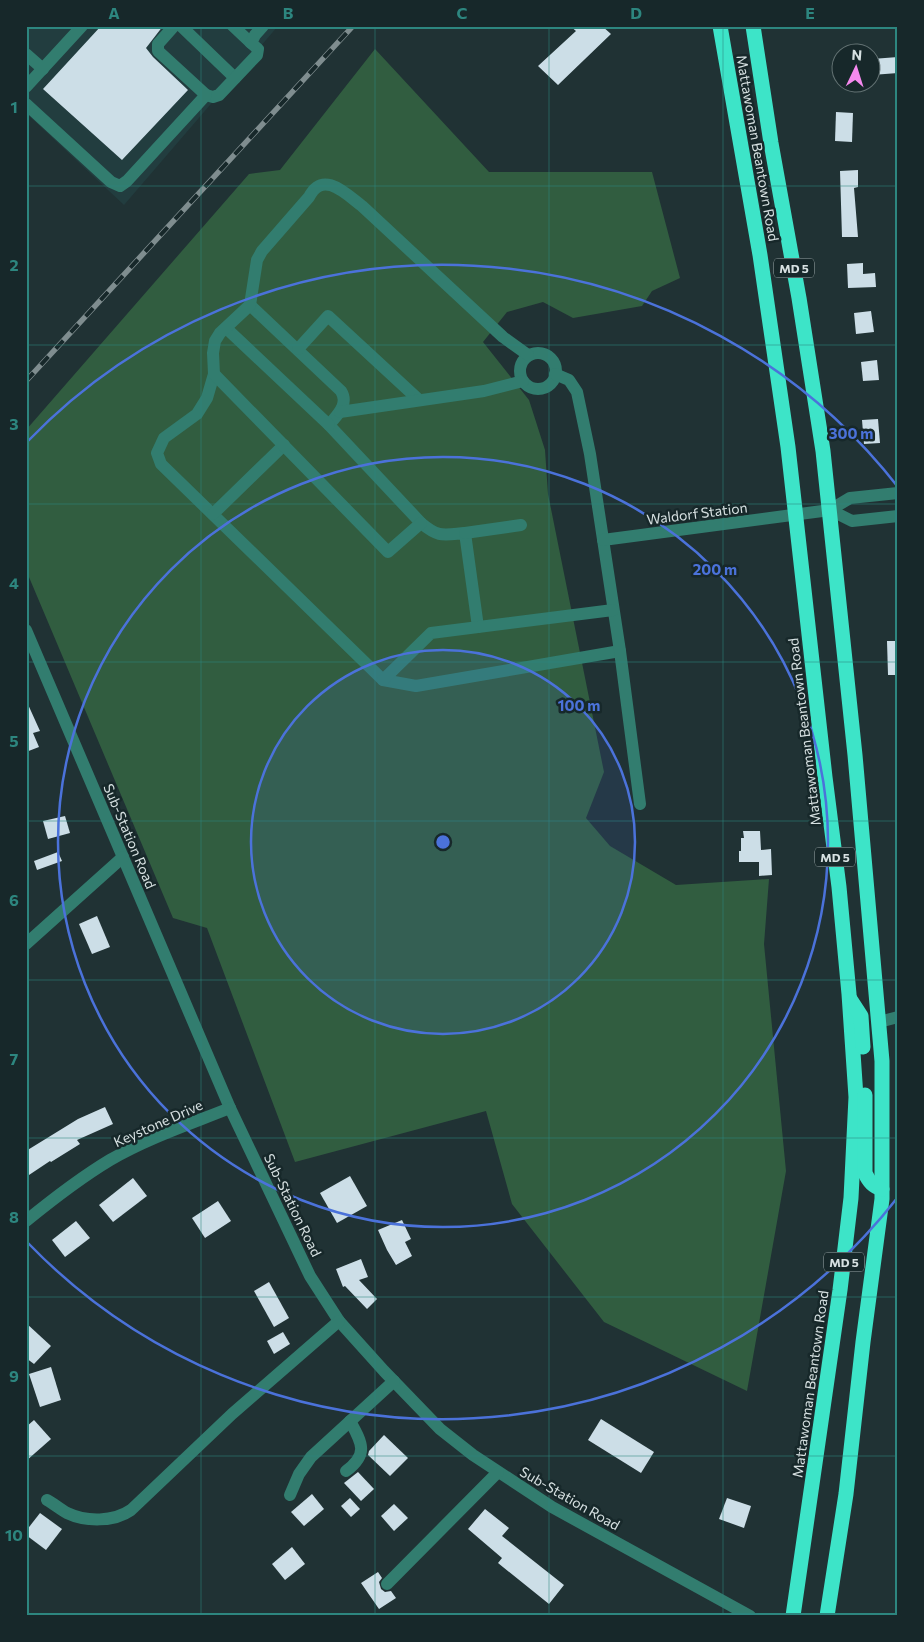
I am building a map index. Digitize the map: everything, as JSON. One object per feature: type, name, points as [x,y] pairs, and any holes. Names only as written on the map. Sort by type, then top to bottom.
[{"type":"highway","name":"Mattawoman Beantown Road","points":[[720,26],[767,302],[788,447],[839,887],[856,1097],[851,1198],[840,1290],[793,1616]]},
{"type":"highway","name":"Mattawoman Beantown Road","points":[[753,26],[823,451],[854,746],[882,1060],[882,1199],[863,1342],[846,1494],[827,1616]]},
{"type":"highway","points":[[849,998],[861,1016],[866,1130],[865,1173],[868,1180],[874,1186],[882,1189]]},
{"type":"street","points":[[26,87],[82,26]]},
{"type":"street","points":[[174,26],[158,44],[158,52],[206,96],[213,97],[219,95],[257,55],[258,50],[233,26]]},
{"type":"street","points":[[181,26],[236,78]]},
{"type":"street","points":[[251,43],[263,26]]},
{"type":"street","points":[[26,54],[43,69]]},
{"type":"street","points":[[26,104],[111,182],[120,186],[127,181],[206,96]]},
{"type":"street","points":[[528,355],[503,337],[362,206],[332,185],[321,184],[314,188],[309,197],[262,251],[257,260],[250,305],[215,341],[213,353],[214,374],[207,398],[197,414],[164,438],[157,453],[161,464],[384,680],[416,686],[620,651]]},
{"type":"street","points":[[250,305],[342,390],[344,403],[340,412],[329,425]]},
{"type":"street","points":[[298,349],[328,316],[420,400]]},
{"type":"street","points":[[226,328],[329,425],[421,523],[432,532],[440,535],[521,525]]},
{"type":"street","points":[[540,353],[551,358],[556,368],[553,380],[544,388],[532,388],[520,376],[521,364],[528,355],[540,353]]},
{"type":"street","points":[[214,374],[388,552],[421,523]]},
{"type":"street","points":[[556,374],[569,380],[577,392],[590,454],[620,651],[640,804]]},
{"type":"street","points":[[340,412],[484,391],[523,381]]},
{"type":"street","points":[[213,514],[284,445]]},
{"type":"street","points":[[830,510],[850,498],[898,493]]},
{"type":"street","points":[[830,510],[852,521],[898,516]]},
{"type":"street","name":"Waldorf Station","points":[[603,540],[830,510]]},
{"type":"street","points":[[465,533],[478,627]]},
{"type":"street","points":[[384,680],[430,633],[614,610]]},
{"type":"street","name":"Sub-Station Road","points":[[26,630],[230,1108],[310,1276],[339,1321],[394,1381],[450,1437],[498,1472],[552,1507],[750,1616]]},
{"type":"street","points":[[26,944],[123,857]]},
{"type":"street","points":[[879,1022],[898,1017]]},
{"type":"street","name":"Keystone Drive","points":[[26,1221],[65,1189],[111,1160],[154,1138],[230,1108]]},
{"type":"street","points":[[47,1500],[68,1513],[83,1518],[101,1519],[124,1515],[232,1414],[339,1321]]},
{"type":"street","points":[[290,1494],[299,1474],[310,1457],[394,1381]]},
{"type":"street","points":[[346,1471],[355,1464],[361,1455],[362,1444],[350,1421]]},
{"type":"street","points":[[387,1584],[498,1472]]},
{"type":"shaded area","points":[[26,26],[278,26],[124,205],[26,113]]},
{"type":"green space","points":[[375,49],[489,172],[652,172],[680,278],[652,291],[642,306],[573,318],[543,302],[507,312],[483,342],[529,400],[545,450],[548,494],[604,772],[586,818],[610,846],[676,885],[769,879],[764,944],[786,1171],[747,1391],[604,1322],[512,1204],[486,1111],[295,1162],[207,928],[173,918],[26,570],[26,430],[249,174],[280,170]]},
{"type":"building","points":[[101,26],[163,26],[146,48],[188,90],[122,160],[43,89]]},
{"type":"building","points":[[570,26],[602,26],[611,34],[558,85],[538,66],[576,31]]},
{"type":"building","points":[[898,57],[898,73],[882,74],[882,58]]},
{"type":"building","points":[[836,112],[853,113],[852,142],[835,141]]},
{"type":"building","points":[[858,170],[858,187],[854,188],[858,237],[842,237],[840,171]]},
{"type":"building","points":[[863,263],[863,274],[875,273],[876,287],[848,288],[847,264]]},
{"type":"building","points":[[871,311],[874,332],[856,334],[854,313]]},
{"type":"building","points":[[877,360],[879,380],[863,381],[861,362]]},
{"type":"building","points":[[878,419],[880,443],[864,444],[862,420]]},
{"type":"building","points":[[887,641],[898,641],[898,675],[888,675]]},
{"type":"building","points":[[26,700],[40,731],[33,733],[39,747],[26,752]]},
{"type":"building","points":[[65,816],[70,833],[48,839],[43,821]]},
{"type":"building","points":[[743,831],[760,831],[761,850],[771,849],[772,875],[759,876],[759,862],[739,862],[741,838],[744,838]]},
{"type":"building","points":[[58,852],[62,861],[37,870],[34,861]]},
{"type":"building","points":[[97,916],[110,947],[92,954],[79,924]]},
{"type":"building","points":[[105,1107],[113,1124],[77,1140],[80,1144],[26,1177],[26,1151],[78,1119]]},
{"type":"building","points":[[350,1176],[367,1206],[337,1223],[320,1193]]},
{"type":"building","points":[[133,1178],[147,1196],[113,1222],[99,1205]]},
{"type":"building","points":[[218,1201],[231,1221],[205,1238],[192,1218]]},
{"type":"building","points":[[402,1220],[411,1239],[405,1242],[412,1256],[396,1265],[378,1230]]},
{"type":"building","points":[[76,1221],[90,1238],[65,1257],[52,1240]]},
{"type":"building","points":[[361,1259],[368,1277],[359,1280],[377,1299],[367,1309],[345,1286],[343,1287],[336,1269]]},
{"type":"building","points":[[269,1282],[289,1318],[274,1327],[254,1291]]},
{"type":"building","points":[[26,1323],[51,1346],[34,1364],[26,1358]]},
{"type":"building","points":[[283,1332],[290,1344],[274,1354],[267,1341]]},
{"type":"building","points":[[51,1367],[61,1400],[40,1407],[29,1374]]},
{"type":"building","points":[[601,1419],[654,1452],[641,1473],[588,1440]]},
{"type":"building","points":[[34,1420],[51,1439],[26,1461],[26,1427]]},
{"type":"building","points":[[384,1435],[408,1458],[390,1476],[368,1455],[369,1451]]},
{"type":"building","points":[[358,1472],[374,1489],[361,1501],[344,1483]]},
{"type":"building","points":[[312,1494],[324,1509],[304,1526],[291,1512]]},
{"type":"building","points":[[350,1498],[360,1509],[351,1517],[341,1506]]},
{"type":"building","points":[[727,1498],[751,1506],[744,1528],[719,1519]]},
{"type":"building","points":[[394,1504],[408,1518],[394,1531],[381,1516]]},
{"type":"building","points":[[485,1509],[509,1528],[502,1536],[564,1585],[549,1604],[498,1563],[502,1558],[468,1529]]},
{"type":"building","points":[[40,1513],[62,1529],[46,1550],[26,1535],[26,1531]]},
{"type":"building","points":[[292,1547],[305,1564],[285,1580],[272,1564]]},
{"type":"building","points":[[378,1572],[382,1578],[379,1582],[381,1589],[385,1592],[391,1591],[396,1598],[379,1609],[361,1583]]},
{"type":"railway","points":[[26,381],[353,26]]}]
